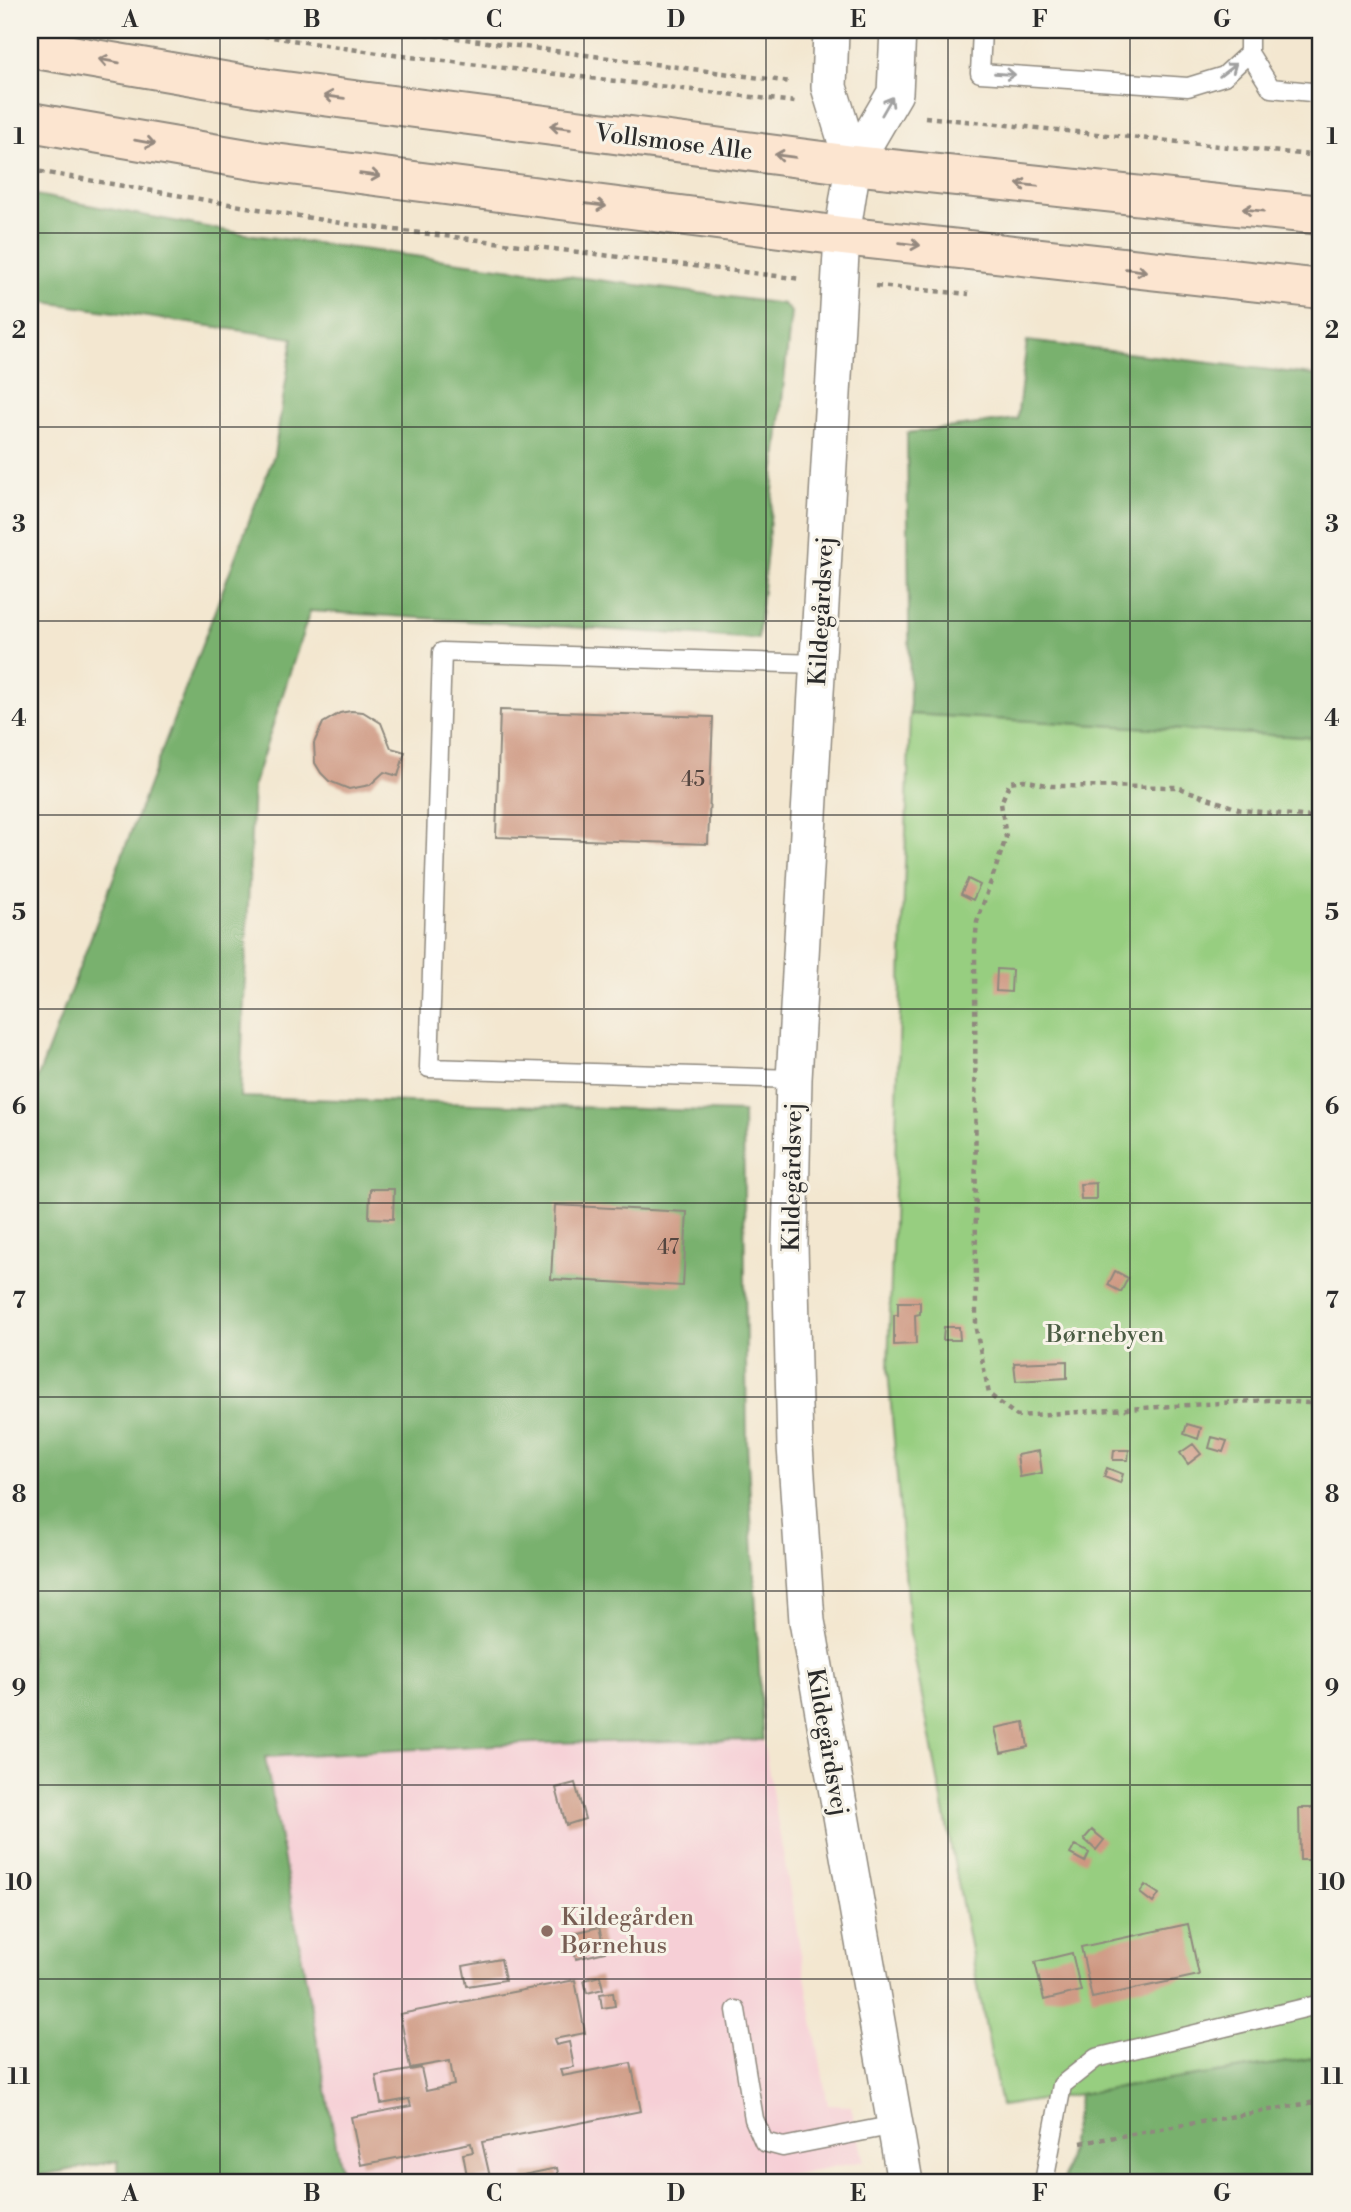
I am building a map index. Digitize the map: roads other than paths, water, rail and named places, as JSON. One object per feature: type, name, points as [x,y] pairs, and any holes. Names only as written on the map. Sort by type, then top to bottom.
[{"type":"street","points":[[831,30],[832,97],[853,165]]},
{"type":"street","points":[[853,165],[895,93],[898,30]]},
{"type":"street","name":"Vollsmose Alle","points":[[30,48],[269,89],[853,165],[1321,215]]},
{"type":"street","points":[[30,122],[259,161],[842,236],[1321,289]]},
{"type":"street","name":"Kildegårdsvej","points":[[853,165],[842,236],[794,1079],[790,1244],[794,1419],[807,1622],[905,2182]]},
{"type":"lane","points":[[982,30],[980,73],[1188,87],[1224,76],[1249,53]]},
{"type":"lane","points":[[1249,30],[1249,53],[1271,88],[1321,93]]},
{"type":"lane","points":[[794,1079],[429,1068],[442,652],[818,664]]},
{"type":"lane","points":[[1044,2182],[1062,2085],[1096,2058],[1321,2004]]},
{"type":"lane","points":[[736,2010],[754,2119],[764,2142],[783,2147],[895,2125]]},
{"type":"place","name":"Kildegården Børnehus","points":[[547,1931]]},
{"type":"park label","name":"Børnebyen","points":[[1105,1334]]}]
